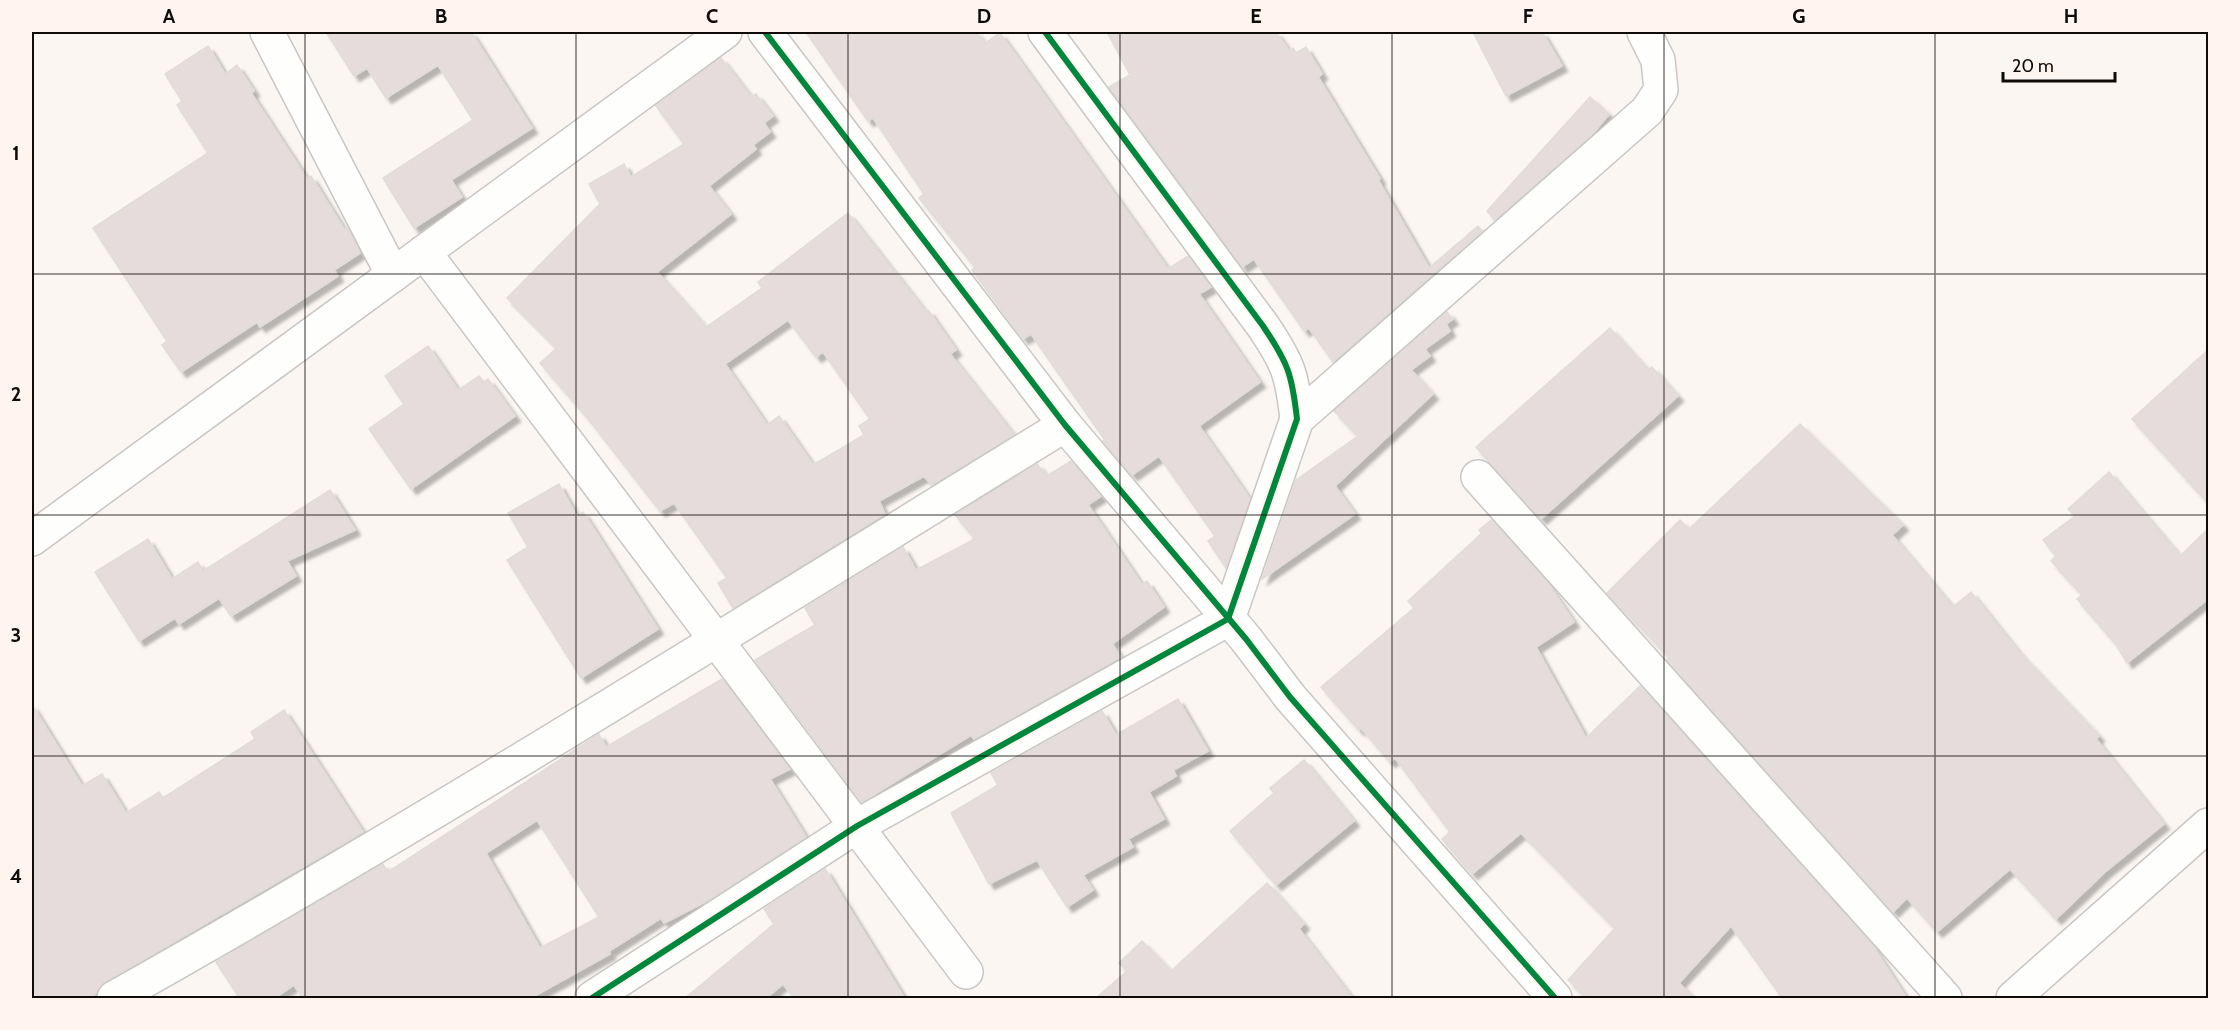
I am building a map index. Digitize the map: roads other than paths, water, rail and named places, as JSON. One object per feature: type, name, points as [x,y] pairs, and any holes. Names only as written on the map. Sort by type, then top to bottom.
[{"type":"street","points":[[267,32],[393,275]]},
{"type":"street","points":[[32,539],[724,32]]},
{"type":"street","points":[[765,32],[1065,425],[1237,629],[1290,697],[1555,999]]},
{"type":"street","points":[[592,999],[857,826],[1237,629],[1297,419],[1293,384],[1285,358],[1045,32]]},
{"type":"street","points":[[1297,419],[1647,111],[1661,90],[1658,60],[1644,32]]},
{"type":"street","points":[[424,252],[966,972]]},
{"type":"street","points":[[114,999],[224,937],[717,640],[1065,425]]},
{"type":"street","points":[[1478,477],[1945,999]]},
{"type":"street","points":[[2013,999],[2208,825]]}]
